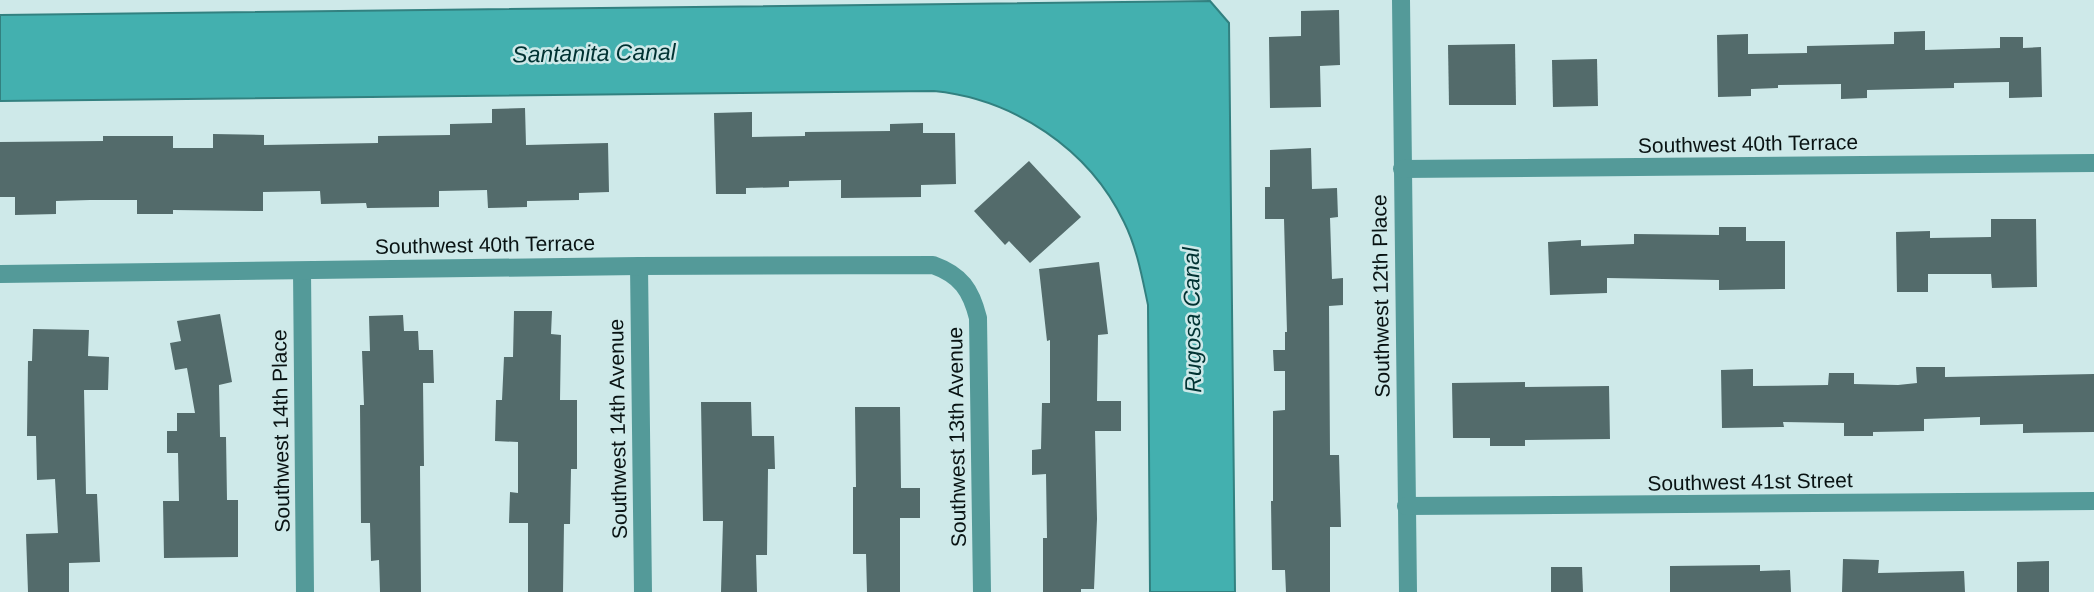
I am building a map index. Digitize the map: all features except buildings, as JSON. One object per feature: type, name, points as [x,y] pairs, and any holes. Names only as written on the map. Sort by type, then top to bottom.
[{"type":"street","name":"Southwest 12th Place","points":[[1401,0],[1408,592]]},
{"type":"street","name":"Southwest 40th Terrace","points":[[1402,169],[2094,163]]},
{"type":"street","name":"Southwest 40th Terrace","points":[[0,274],[921,264],[946,270],[965,283]]},
{"type":"street","name":"Southwest 14th Avenue","points":[[639,266],[643,592]]},
{"type":"street","name":"Southwest 14th Place","points":[[302,271],[305,592]]},
{"type":"street","name":"Southwest 13th Avenue","points":[[965,283],[975,306],[979,330],[982,592]]},
{"type":"street","name":"Southwest 41st Street","points":[[1406,506],[2094,501]]},
{"type":"water","points":[[1210,1],[1229,23],[1235,592],[1150,592],[1148,305],[1136,252],[1124,222],[1091,172],[1046,132],[993,105],[934,91],[0,101],[0,15]]},
{"type":"water label","name":"Santanita Canal","points":[[594,53]]},
{"type":"water label","name":"Rugosa Canal","points":[[1192,320]]}]
